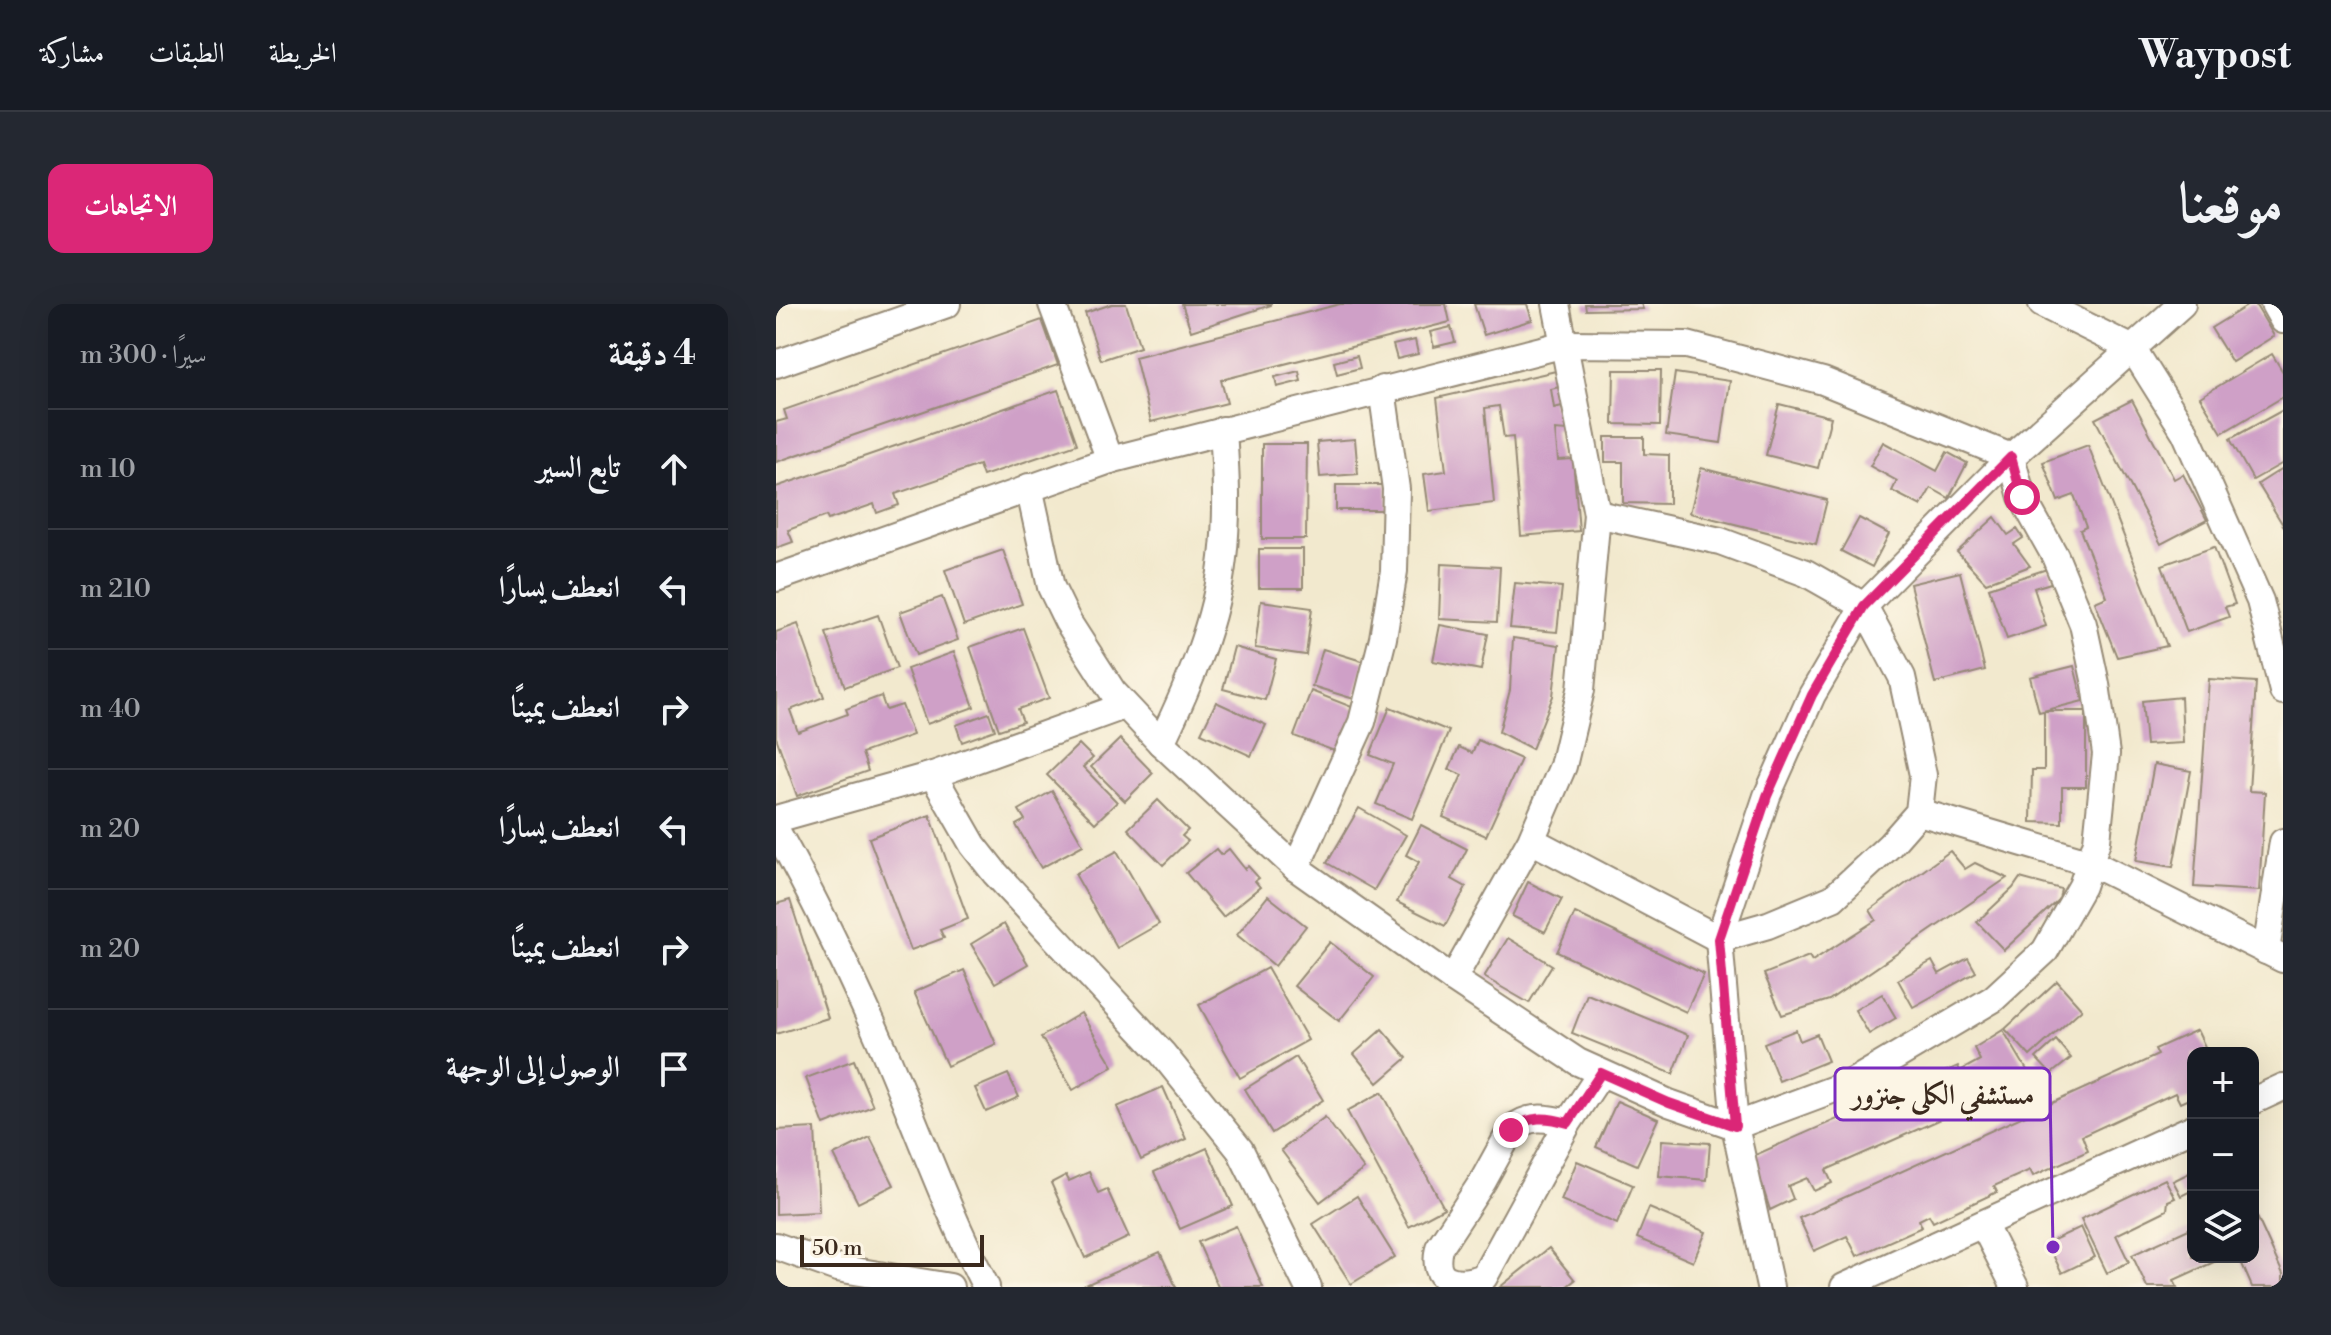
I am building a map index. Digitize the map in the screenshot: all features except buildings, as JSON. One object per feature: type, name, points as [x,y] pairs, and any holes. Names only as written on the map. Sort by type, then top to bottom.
[{"type":"street","points":[[776,364],[947,304]]},
{"type":"street","points":[[1052,304],[1110,460]]},
{"type":"street","points":[[1453,979],[1531,840],[1563,766],[1581,690],[1597,514],[1556,304]]},
{"type":"street","points":[[2042,304],[2086,315],[2133,349],[2185,432],[2230,530],[2260,601],[2281,677]]},
{"type":"street","points":[[1770,1287],[1735,1126],[1719,939],[1767,796],[1812,695],[1864,606],[2011,457],[2182,304]]},
{"type":"street","points":[[2274,304],[2283,320]]},
{"type":"street","points":[[776,578],[1110,460],[1565,344],[1642,342],[1687,345],[1823,381],[2011,457]]},
{"type":"street","points":[[1296,868],[1362,722],[1383,638],[1394,571],[1396,489],[1382,389]]},
{"type":"street","points":[[1161,743],[1188,688],[1223,562],[1226,521],[1223,430]]},
{"type":"street","points":[[1029,487],[1051,587],[1089,658],[1124,706],[1296,868],[1453,979],[1578,1062],[1669,1103],[1735,1126],[1853,1082],[1993,999],[2045,951],[2082,886],[2097,841],[2106,754],[2096,684],[2083,624],[2055,556],[2022,497],[2011,457]]},
{"type":"street","points":[[1531,840],[1719,939],[1768,925],[1833,898],[1890,845],[1919,812],[1923,775],[1902,677],[1864,606],[1806,573],[1720,541],[1597,514]]},
{"type":"street","points":[[776,819],[933,775],[1124,706]]},
{"type":"street","points":[[933,775],[973,845],[995,873],[1162,1053],[1240,1150],[1308,1287]]},
{"type":"street","points":[[1919,812],[2091,863],[2274,955],[2283,842]]},
{"type":"street","points":[[776,830],[814,899],[853,981],[954,1226],[986,1287]]},
{"type":"street","points":[[1568,1123],[1536,1118],[1511,1130],[1483,1181],[1439,1248],[1436,1259],[1439,1271],[1448,1282],[1457,1286],[1472,1284],[1484,1277],[1568,1123],[1601,1073]]},
{"type":"street","points":[[2259,1098],[2283,1087]]},
{"type":"street","points":[[1844,1287],[2187,1131]]},
{"type":"street","points":[[1983,1224],[2015,1287]]},
{"type":"street","points":[[776,1246],[837,1268],[950,1287]]},
{"type":"place","name":"مستشفي الكلى جنزور","points":[[2053,1247]]},
{"type":"route","points":[[1511,1130],[1536,1118],[1568,1123],[1601,1073],[1669,1103],[1735,1126],[1719,939],[1767,796],[1812,695],[1864,606],[2011,457],[2022,497]]}]
